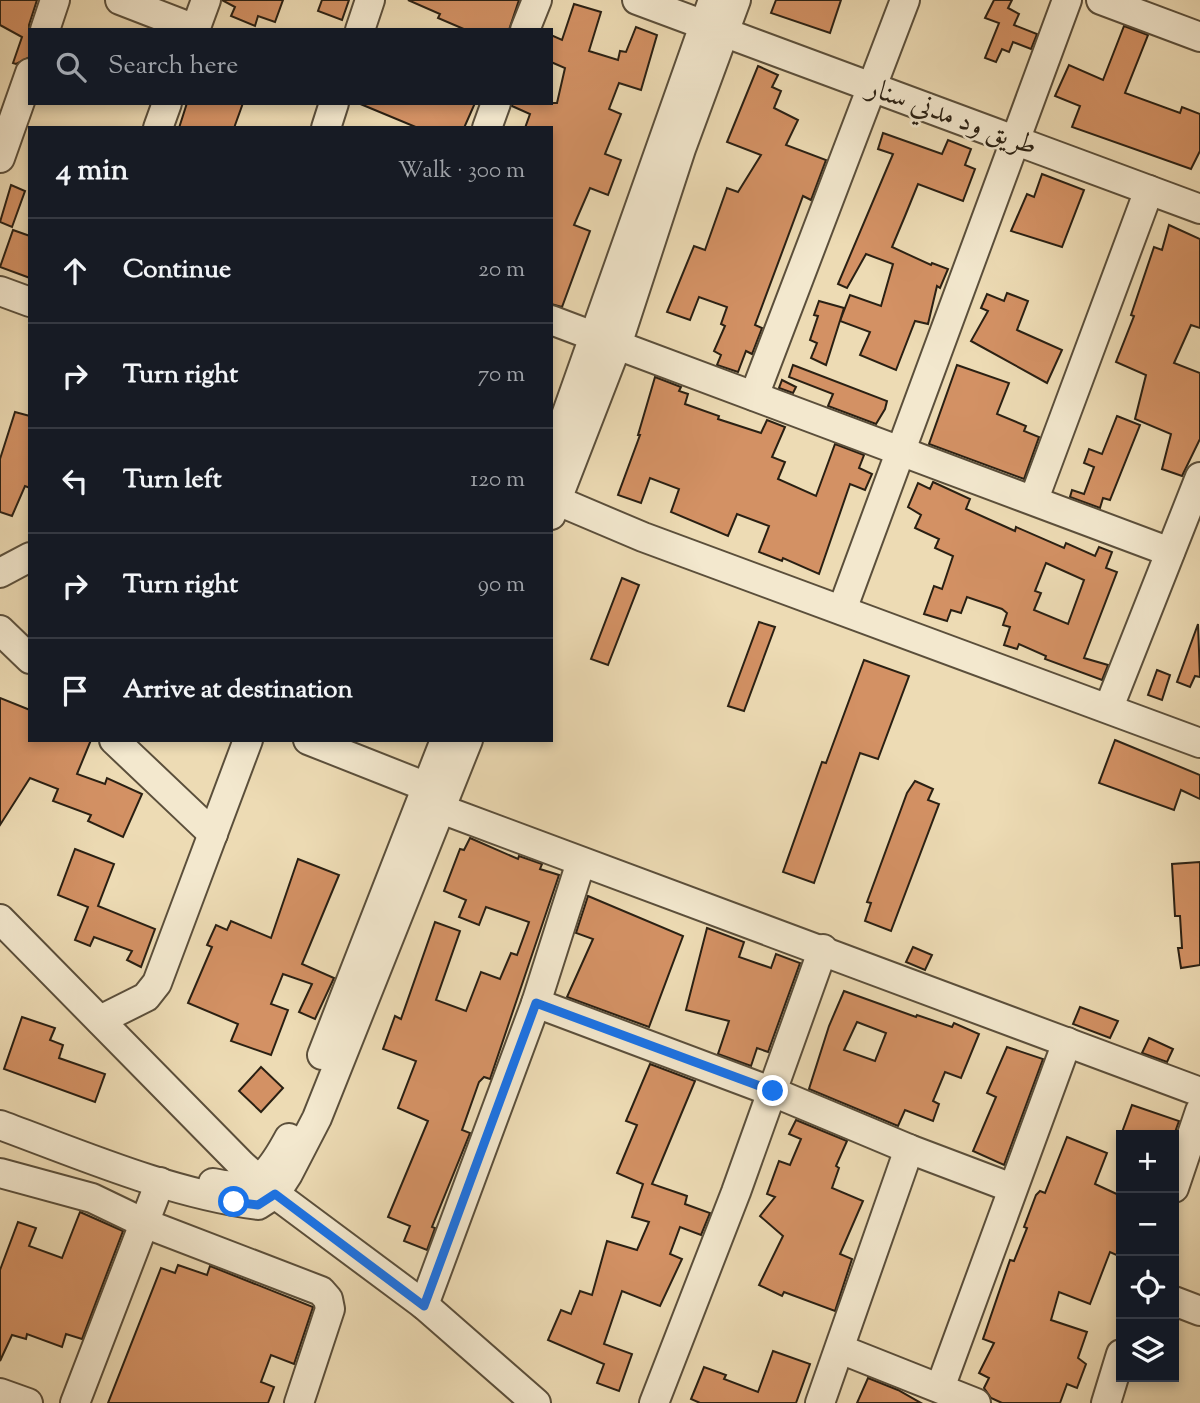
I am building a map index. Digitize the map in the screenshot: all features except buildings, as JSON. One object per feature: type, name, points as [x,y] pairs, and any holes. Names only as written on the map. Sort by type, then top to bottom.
[{"type":"street","points":[[45,28],[55,0]]},
{"type":"street","points":[[120,0],[192,28]]},
{"type":"street","points":[[195,28],[206,0]]},
{"type":"street","points":[[361,28],[370,0]]},
{"type":"street","points":[[526,28],[537,0]]},
{"type":"street","name":"طريق ود مدني سنار","points":[[637,0],[714,18],[871,88],[1200,209]]},
{"type":"street","points":[[736,0],[714,18],[677,161],[607,341],[553,505],[1109,707],[1200,743]]},
{"type":"street","points":[[754,396],[905,0]]},
{"type":"street","points":[[842,610],[1068,0]]},
{"type":"street","points":[[1101,0],[1200,37]]},
{"type":"street","points":[[13,145],[28,81]]},
{"type":"street","points":[[159,126],[166,105]]},
{"type":"street","points":[[327,126],[333,105]]},
{"type":"street","points":[[488,126],[495,105]]},
{"type":"street","points":[[1034,499],[1149,190]]},
{"type":"street","points":[[0,291],[28,301]]},
{"type":"street","points":[[553,321],[1170,552]]},
{"type":"street","points":[[553,454],[607,341]]},
{"type":"street","points":[[1109,707],[1200,477]]},
{"type":"street","points":[[0,573],[28,558]]},
{"type":"street","points":[[0,629],[28,657]]},
{"type":"street","points":[[116,742],[213,834]]},
{"type":"street","points":[[100,1020],[146,996],[157,983],[247,742]]},
{"type":"street","points":[[312,742],[581,862],[823,949],[1200,1092]]},
{"type":"street","points":[[0,1125],[207,1196],[258,1192],[317,1118],[434,798],[445,742]]},
{"type":"street","points":[[434,798],[467,742]]},
{"type":"street","points":[[424,1306],[536,1003],[581,862]]},
{"type":"street","points":[[0,919],[100,1020],[258,1192],[424,1306],[536,1403]]},
{"type":"street","points":[[0,942],[258,1192],[514,1403]]},
{"type":"street","points":[[654,1403],[773,1091],[823,949]]},
{"type":"street","points":[[536,1003],[773,1091],[909,1149],[1012,1188]]},
{"type":"street","points":[[940,1388],[1067,1042]]},
{"type":"street","points":[[0,1105],[166,1169],[258,1192]]},
{"type":"street","points":[[1179,1178],[1194,1147],[1200,1111]]},
{"type":"street","points":[[820,1403],[909,1149]]},
{"type":"street","points":[[0,1173],[92,1198],[144,1223],[321,1291],[328,1299],[330,1309],[299,1403]]},
{"type":"street","points":[[75,1403],[160,1182]]},
{"type":"street","points":[[1179,1303],[1200,1311]]},
{"type":"street","points":[[840,1349],[976,1403]]},
{"type":"street","points":[[1106,1403],[1116,1370]]},
{"type":"street","points":[[0,1393],[28,1403]]},
{"type":"route","points":[[234,1202],[258,1205],[275,1194],[369,1262],[424,1306],[536,1003],[773,1091]]}]
